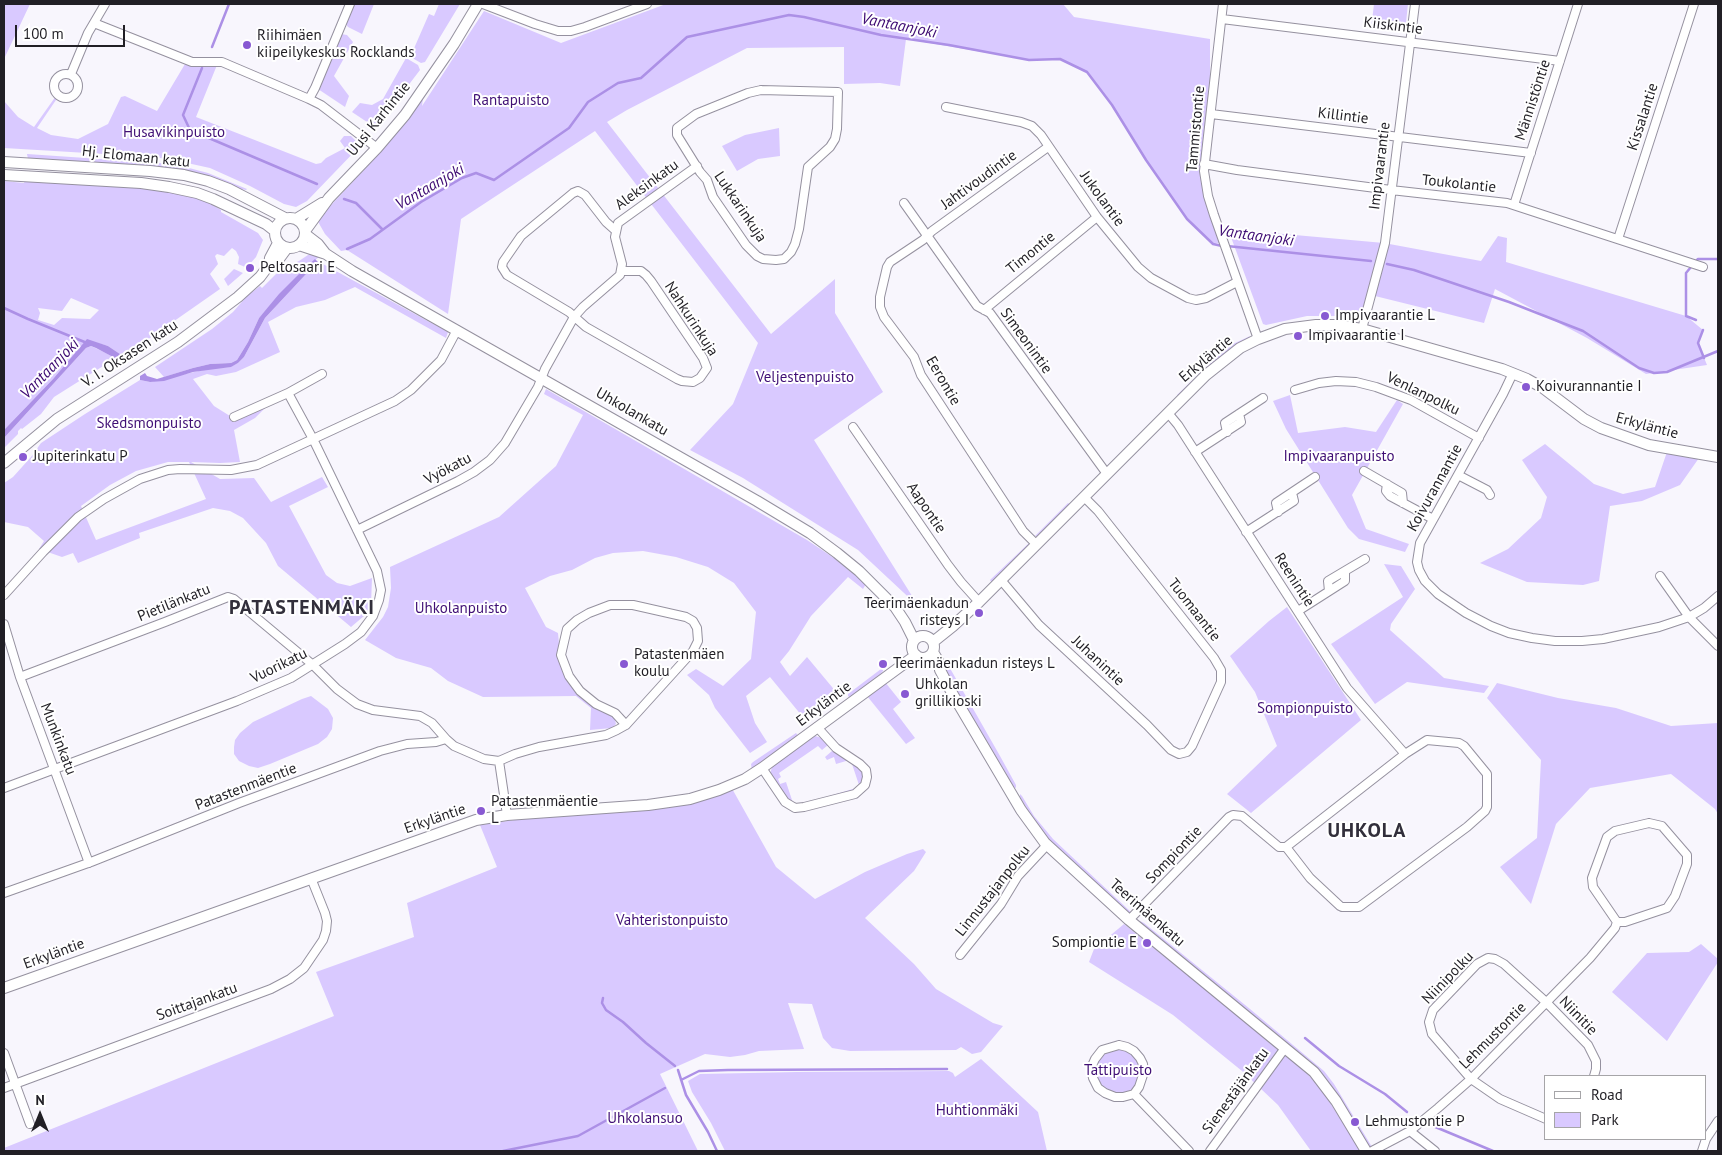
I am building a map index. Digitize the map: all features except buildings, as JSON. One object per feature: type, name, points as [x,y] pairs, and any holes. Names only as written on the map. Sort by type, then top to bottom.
[{"type":"street","points":[[71,74],[88,33],[105,4]]},
{"type":"street","points":[[309,99],[350,4]]},
{"type":"street","name":"Uusi Karhintie","points":[[305,232],[330,198],[405,115],[478,4]]},
{"type":"street","points":[[483,4],[535,24],[558,31],[571,31],[647,4]]},
{"type":"street","name":"Tammistontie","points":[[1223,4],[1204,164],[1208,196],[1258,339]]},
{"type":"street","name":"Impivaarantie","points":[[1362,329],[1384,243],[1415,4]]},
{"type":"street","name":"Männistöntie","points":[[1514,206],[1578,4]]},
{"type":"street","name":"Kissalantie","points":[[1618,239],[1694,4]]},
{"type":"street","name":"Kiiskintie","points":[[1222,19],[1560,61]]},
{"type":"street","points":[[94,23],[192,62],[222,62],[309,99],[320,105],[377,148]]},
{"type":"street","name":"Lukkarinkuja","points":[[762,90],[838,92],[838,121],[835,139],[830,147],[808,167],[799,229],[791,252],[784,260],[763,259],[746,245],[713,197],[707,180],[697,166],[677,136],[677,128],[685,120],[696,114],[748,93],[762,90]]},
{"type":"street","name":"Jukolantie","points":[[946,107],[1021,122],[1032,126],[1041,135],[1097,217],[1138,268],[1152,278],[1188,298],[1196,300],[1206,298],[1237,282]]},
{"type":"street","name":"Killintie","points":[[1211,114],[1531,152]]},
{"type":"street","name":"Jahtivoudintie","points":[[927,235],[1048,147]]},
{"type":"street","name":"Hj. Elomaan katu","points":[[4,162],[150,171],[184,175],[229,189],[291,219]]},
{"type":"street","name":"Toukolantie","points":[[1204,164],[1236,170],[1391,190],[1507,203],[1703,267]]},
{"type":"street","name":"Aleksinkatu","points":[[622,272],[622,264],[615,237],[618,223],[697,166]]},
{"type":"street","name":"Hj. Elomaan katu","points":[[4,175],[141,183],[169,187],[197,193],[213,199],[266,224],[275,231]]},
{"type":"street","points":[[574,317],[570,312],[507,275],[502,267],[503,262],[521,236],[573,193],[578,191],[585,194],[606,222],[615,230]]},
{"type":"street","name":"Uusi Karhintie","points":[[291,219],[330,198]]},
{"type":"street","name":"Simeonintie","points":[[904,203],[977,306],[990,314],[1107,474]]},
{"type":"street","name":"Timontie","points":[[984,310],[1097,217]]},
{"type":"street","points":[[291,219],[300,222],[305,232],[304,238],[299,245],[288,248],[278,242],[275,231],[278,223],[291,219]]},
{"type":"street","name":"Uhkolankatu","points":[[305,232],[326,254]]},
{"type":"street","name":"Eerontie","points":[[927,235],[890,262],[887,267],[880,297],[880,307],[884,317],[914,357],[921,376],[1024,531],[1036,544]]},
{"type":"street","name":"V. I. Oksasen katu","points":[[269,265],[270,258],[278,242]]},
{"type":"street","name":"Uhkolankatu","points":[[299,245],[326,254],[810,533],[860,571],[895,607],[918,638],[912,647],[927,652]]},
{"type":"street","name":"V. I. Oksasen katu","points":[[4,463],[57,419],[178,342],[238,297],[269,265],[276,262],[288,248]]},
{"type":"street","name":"Nahkurinkuja","points":[[574,317],[586,327],[677,379],[693,382],[700,378],[707,368],[702,358],[651,281],[640,271],[622,272]]},
{"type":"street","points":[[541,378],[574,317],[619,277],[622,272]]},
{"type":"street","name":"Erkyläntie","points":[[4,988],[462,825],[507,815],[681,801],[719,790],[744,779],[927,652],[1206,375],[1240,348],[1286,329],[1316,325],[1337,325],[1362,329],[1513,373],[1542,388],[1600,428],[1649,445],[1718,457]]},
{"type":"street","points":[[4,595],[78,517],[104,500],[140,479],[168,470],[242,469],[257,465],[395,401],[411,390],[441,360],[458,330]]},
{"type":"street","name":"Koivurannantie","points":[[1513,373],[1420,543],[1417,562],[1425,581],[1438,594],[1491,626],[1509,633],[1555,641],[1582,642],[1659,627],[1689,617],[1704,608],[1718,596]]},
{"type":"street","points":[[234,417],[288,393],[322,374]]},
{"type":"street","name":"Vyökatu","points":[[357,530],[474,472],[490,460],[505,444],[541,378]]},
{"type":"street","name":"Venlanpolku","points":[[1295,390],[1319,383],[1336,381],[1376,386],[1411,400],[1479,438]]},
{"type":"street","name":"Vuorikatu","points":[[4,788],[237,701],[291,678],[360,632],[374,616],[379,600],[380,584],[377,571],[313,439],[288,393]]},
{"type":"street","points":[[1195,452],[1227,432],[1225,423],[1263,398]]},
{"type":"street","name":"Reenintie","points":[[1168,413],[1178,425],[1347,688],[1405,754]]},
{"type":"street","name":"Aapontie","points":[[853,427],[948,565],[979,602]]},
{"type":"street","points":[[1364,471],[1387,484],[1386,491],[1390,496],[1433,519]]},
{"type":"street","points":[[1458,475],[1487,490],[1490,495]]},
{"type":"street","points":[[1246,532],[1278,512],[1276,503],[1315,477]]},
{"type":"street","name":"Tuomaantie","points":[[1084,497],[1098,511],[1214,658],[1221,670],[1221,682],[1192,746],[1187,752],[1183,753]]},
{"type":"street","points":[[1298,611],[1329,591],[1328,582],[1365,559]]},
{"type":"street","points":[[1660,576],[1689,617],[1718,646]]},
{"type":"street","name":"Juhanintie","points":[[1001,580],[1039,625],[1147,725],[1171,750],[1175,753],[1183,753]]},
{"type":"street","name":"Pietilänkatu","points":[[20,677],[228,597],[234,599],[313,665],[337,690],[357,704],[373,710],[420,716],[432,723],[446,739]]},
{"type":"street","points":[[446,739],[454,746],[484,759],[499,761],[539,747],[606,735],[626,725],[693,651],[698,641],[697,628],[693,621],[686,616],[633,605],[610,605],[589,613],[567,629],[561,655],[569,676],[580,691],[596,704],[615,713],[626,725]]},
{"type":"street","name":"Munkinkatu","points":[[4,624],[20,677],[89,863]]},
{"type":"street","name":"Teerimäenkatu","points":[[918,638],[929,637],[927,652],[933,666],[940,670],[1022,810],[1047,845],[1129,920],[1314,1072],[1366,1151]]},
{"type":"street","points":[[762,768],[786,802],[795,808],[855,794],[865,785],[866,770],[836,748],[817,727]]},
{"type":"street","name":"Patastenmäentie","points":[[4,893],[89,863],[239,803],[380,752],[407,744],[436,742],[446,739]]},
{"type":"street","points":[[1427,740],[1464,746],[1487,774],[1487,807],[1467,827],[1356,908],[1342,907],[1310,878],[1286,847],[1405,754],[1427,740]]},
{"type":"street","points":[[499,761],[507,815]]},
{"type":"street","name":"Sompiontie","points":[[1129,920],[1229,817],[1234,815],[1242,816],[1278,847],[1286,847]]},
{"type":"street","points":[[1649,822],[1662,826],[1687,855],[1687,864],[1675,896],[1667,908],[1625,922],[1617,922],[1592,883],[1592,878],[1607,837],[1616,831],[1649,822]]},
{"type":"street","name":"Linnustajanpolku","points":[[960,954],[1001,904],[1018,876],[1047,845]]},
{"type":"street","name":"Soittajankatu","points":[[4,1088],[271,989],[290,979],[304,968],[323,940],[326,931],[327,921],[325,913],[311,878]]},
{"type":"street","name":"Lehmustontie","points":[[1372,1151],[1410,1130],[1471,1079],[1590,958],[1615,928],[1617,922]]},
{"type":"street","name":"Niinipolku","points":[[1471,1079],[1432,1034],[1429,1022],[1433,1010],[1477,964],[1488,958],[1500,961],[1546,1002]]},
{"type":"street","name":"Niinitie","points":[[1546,1002],[1588,1046],[1596,1061],[1594,1075]]},
{"type":"street","points":[[1119,1045],[1134,1051],[1140,1058],[1144,1072],[1139,1087],[1134,1094],[1123,1097],[1115,1096],[1105,1093],[1098,1088],[1091,1068],[1102,1050],[1119,1045]]},
{"type":"street","name":"Sienestäjänkatu","points":[[1210,1151],[1286,1048]]},
{"type":"street","points":[[4,1053],[30,1124]]},
{"type":"street","points":[[1471,1079],[1500,1099],[1544,1118]]},
{"type":"street","points":[[1134,1094],[1189,1151]]},
{"type":"street","points":[[1707,1138],[1718,1121]]},
{"type":"street","points":[[1410,1130],[1434,1151]]},
{"type":"green space","points":[[4,4],[30,4],[4,59]]},
{"type":"green space","points":[[354,4],[374,4],[362,34],[346,24]]},
{"type":"green space","points":[[439,4],[460,4],[425,62],[421,63],[407,55],[408,52],[412,53],[429,14],[434,16]]},
{"type":"green space","points":[[666,4],[1063,4],[1074,17],[1210,39],[1210,105],[1202,168],[1214,215],[1228,242],[1213,244],[1187,219],[1146,160],[1112,105],[1087,72],[1060,59],[1029,60],[906,39],[900,86],[880,83],[844,84],[844,47],[747,48],[607,122],[771,334],[835,279],[835,313],[883,392],[814,440],[919,607],[858,550],[743,478],[690,450],[733,404],[758,343],[595,131],[461,219],[448,314],[347,250],[341,251],[325,234],[317,220],[376,157],[423,98],[422,106],[484,11],[561,43]]},
{"type":"green space","points":[[1374,4],[1408,4],[1405,32],[1371,29]]},
{"type":"green space","points":[[341,34],[347,35],[353,42],[334,76],[349,96],[345,107],[318,89]]},
{"type":"green space","points":[[406,58],[418,65],[420,70],[378,125],[373,126],[352,112],[360,103],[372,105],[383,99]]},
{"type":"green space","name":"Husavikinpuisto","points":[[185,64],[193,66],[217,65],[196,117],[316,164],[321,163],[326,158],[345,148],[340,141],[344,136],[351,136],[360,145],[307,201],[296,207],[284,204],[210,168],[178,161],[154,157],[4,148],[4,101],[18,117],[34,127],[56,96],[58,97],[37,128],[51,135],[78,139],[108,124],[121,97],[125,96],[157,111]]},
{"type":"green space","points":[[779,128],[780,156],[758,159],[737,171],[722,146],[745,135]]},
{"type":"green space","points":[[27,154],[174,164],[208,173],[247,189],[231,187],[206,178],[28,159]]},
{"type":"green space","points":[[25,180],[160,189],[203,199],[221,210],[221,212],[258,233],[263,240],[256,257],[245,267],[238,264],[239,257],[232,248],[224,256],[217,254],[215,256],[218,264],[210,274],[220,289],[127,354],[120,354],[108,346],[87,340],[4,430],[4,181],[24,183]],"holes":[[[71,298],[99,310],[90,319],[62,318],[54,325],[38,320],[40,313],[38,308],[62,311]]]},
{"type":"green space","points":[[1228,229],[1384,243],[1481,261],[1498,236],[1507,238],[1506,262],[1686,316],[1703,330],[1698,343],[1707,365],[1646,374],[1587,338],[1495,289],[1484,323],[1371,295],[1364,320],[1340,316],[1307,316],[1266,325],[1263,324]]},
{"type":"green space","points":[[311,253],[319,257],[305,268],[259,318],[237,360],[231,363],[210,364],[164,377],[155,367],[212,329],[233,312],[247,296],[260,286],[262,288],[282,268],[299,261]]},
{"type":"green space","name":"Skedsmonpuisto","points":[[323,264],[448,332],[446,338],[355,287],[325,300],[296,307],[268,322],[280,352],[236,372],[216,376],[207,374],[193,379],[214,406],[230,416],[254,406],[265,408],[255,418],[234,430],[240,462],[191,462],[220,479],[254,478],[271,502],[322,477],[328,487],[289,506],[326,575],[337,583],[350,586],[372,578],[371,605],[364,616],[351,627],[278,566],[266,543],[243,518],[230,511],[213,508],[139,533],[140,538],[78,563],[73,553],[62,557],[39,549],[44,541],[28,527],[4,522],[4,483],[13,477],[41,443],[140,380],[150,382],[212,368],[230,367],[238,363],[244,357],[265,318],[307,273]],"holes":[[[168,462],[189,462],[206,499],[96,540],[81,506],[110,485],[136,471]]]},
{"type":"green space","points":[[234,269],[243,273],[228,286],[224,279]]},
{"type":"green space","points":[[1250,336],[1248,340],[1179,396],[1177,395],[1221,353],[1233,344]]},
{"type":"green space","points":[[91,346],[113,357],[115,361],[108,363],[54,397],[41,414],[21,428],[18,434],[4,448],[4,438],[86,348]]},
{"type":"green space","name":"Uhkolanpuisto","points":[[546,389],[807,540],[834,558],[866,584],[863,589],[848,577],[811,616],[780,662],[790,676],[807,657],[837,693],[814,710],[802,716],[770,677],[746,696],[755,723],[767,742],[750,753],[715,708],[709,695],[687,675],[696,669],[723,686],[751,659],[756,612],[734,583],[708,567],[676,557],[643,551],[613,553],[595,558],[572,570],[550,576],[525,588],[546,627],[558,633],[561,664],[572,681],[614,716],[616,724],[612,728],[590,730],[591,708],[576,696],[483,697],[448,681],[431,668],[396,658],[365,640],[383,617],[388,607],[391,588],[390,567],[499,517],[556,466],[583,415],[544,394]]},
{"type":"green space","name":"Impivaaranpuisto","points":[[1290,395],[1298,433],[1345,427],[1376,432],[1397,400],[1403,404],[1352,495],[1366,529],[1409,544],[1405,552],[1359,539],[1348,528],[1286,429],[1273,401]]},
{"type":"green space","points":[[1545,444],[1594,484],[1623,494],[1655,487],[1668,449],[1699,458],[1680,485],[1642,501],[1610,506],[1599,581],[1583,585],[1527,582],[1480,563],[1508,549],[1541,518],[1547,497],[1522,460]]},
{"type":"green space","points":[[1068,503],[1071,505],[1039,536],[1035,536]]},
{"type":"green space","points":[[1029,543],[1028,546],[992,583],[990,580]]},
{"type":"green space","points":[[1384,564],[1401,566],[1415,589],[1391,624],[1390,630],[1444,678],[1489,686],[1484,693],[1407,682],[1375,704],[1331,644],[1403,597]]},
{"type":"green space","name":"Sompionpuisto","points":[[1287,607],[1361,720],[1251,813],[1227,794],[1277,746],[1255,692],[1230,656]]},
{"type":"green space","points":[[942,663],[947,663],[1016,788],[949,677]]},
{"type":"green space","points":[[881,669],[883,671],[876,680],[850,698],[848,696],[848,694]]},
{"type":"green space","points":[[885,682],[901,702],[893,709],[915,738],[906,744],[867,696]]},
{"type":"green space","points":[[1497,683],[1558,698],[1616,708],[1671,726],[1718,723],[1718,814],[1715,809],[1671,774],[1590,788],[1556,824],[1531,904],[1500,867],[1537,838],[1541,760],[1487,698]]},
{"type":"green space","points":[[311,696],[328,709],[333,718],[332,729],[327,737],[318,744],[258,768],[239,761],[234,754],[234,747],[235,740],[240,733],[253,722]]},
{"type":"green space","points":[[796,733],[799,737],[752,771],[751,764],[753,762]]},
{"type":"green space","points":[[815,736],[822,738],[828,745],[822,750],[818,746],[779,773],[781,777],[778,779],[780,784],[786,782],[795,805],[856,788],[859,785],[852,764],[853,761],[864,771],[864,782],[857,791],[804,806],[790,805],[770,774],[772,767]]},
{"type":"green space","points":[[832,751],[847,758],[846,761],[836,764],[834,757],[827,760],[825,757]]},
{"type":"green space","points":[[730,785],[776,867],[815,899],[865,872],[907,854],[923,849],[926,852],[914,871],[865,918],[914,964],[936,989],[993,1023],[1003,1026],[981,1052],[972,1054],[961,1047],[956,1050],[850,1051],[832,1048],[823,1038],[812,1004],[788,1003],[804,1049],[759,1051],[730,1057],[705,1054],[660,1074],[698,1151],[4,1151],[4,1148],[334,1016],[316,972],[414,937],[407,903],[497,867],[480,825],[584,810],[648,805]]},
{"type":"green space","points":[[1020,794],[1034,816],[1053,839],[1132,913],[1129,914],[1041,832]]},
{"type":"green space","points":[[1140,921],[1324,1071],[1334,1084],[1372,1147],[1367,1145],[1341,1101],[1142,926]]},
{"type":"green space","points":[[1124,924],[1298,1064],[1320,1087],[1361,1151],[1311,1151],[1278,1105],[1242,1071],[1173,1015],[1089,962],[1094,949]]},
{"type":"green space","points":[[1701,944],[1718,959],[1718,962],[1667,1041],[1612,992],[1647,953],[1689,952]]},
{"type":"green space","name":"Tattipuisto","points":[[1118,1048],[1131,1052],[1137,1058],[1141,1071],[1137,1084],[1131,1090],[1118,1094],[1105,1090],[1099,1084],[1095,1071],[1099,1058],[1105,1052]]},
{"type":"green space","name":"Huhtionmäki","points":[[981,1059],[1038,1112],[1047,1151],[725,1151],[692,1092],[688,1081],[700,1074],[797,1072],[949,1071],[955,1077]]},
{"type":"shaded area","points":[[315,259],[321,265],[307,273],[265,318],[244,357],[238,363],[231,367],[193,372],[164,381],[150,382],[140,380],[140,376],[145,373],[147,376],[157,379],[193,368],[210,364],[231,363],[237,360],[259,318],[279,294]]},
{"type":"shaded area","points":[[87,339],[108,346],[120,354],[127,354],[115,361],[113,357],[96,348],[91,346],[86,348],[4,438],[4,430],[53,379]]},
{"type":"waterway","points":[[212,47],[229,4]]},
{"type":"waterway","name":"Vantaanjoki","points":[[347,249],[370,239],[421,202],[462,178],[476,173],[494,180],[569,128],[588,102],[618,83],[641,78],[687,37],[789,15],[881,35],[1029,60],[1060,59],[1087,72],[1112,105],[1146,160],[1187,219],[1213,244],[1222,246]]},
{"type":"waterway","points":[[202,68],[183,115],[190,130],[317,184]]},
{"type":"waterway","points":[[344,199],[356,203],[382,229]]},
{"type":"waterway","name":"Vantaanjoki","points":[[1227,246],[1371,261]]},
{"type":"waterway","points":[[1696,261],[1698,259],[1718,259]]},
{"type":"waterway","name":"Vantaanjoki","points":[[1387,264],[1414,270],[1509,302],[1583,331],[1639,368],[1654,373],[1667,372],[1718,351]]},
{"type":"waterway","points":[[1691,267],[1686,273],[1686,316],[1696,320]]},
{"type":"waterway","points":[[4,308],[87,343]]},
{"type":"waterway","points":[[1703,330],[1698,343],[1704,358]]},
{"type":"waterway","points":[[603,998],[602,1003],[606,1010],[675,1066]]},
{"type":"waterway","points":[[1305,1038],[1339,1066],[1385,1094],[1407,1112]]},
{"type":"waterway","points":[[681,1080],[699,1071],[947,1069]]},
{"type":"waterway","points":[[678,1070],[686,1095],[717,1151]]},
{"type":"waterway","points":[[503,1151],[578,1136],[665,1088]]},
{"type":"waterway","points":[[1433,1126],[1493,1151]]},
{"type":"place","name":"Riihimäen kiipeilykeskus Rocklands","points":[[247,45]]},
{"type":"place","name":"Peltosaari E","points":[[250,268]]},
{"type":"place","name":"Impivaarantie L","points":[[1325,316]]},
{"type":"place","name":"Impivaarantie I","points":[[1298,336]]},
{"type":"place","name":"Koivurannantie I","points":[[1526,387]]},
{"type":"place","name":"Jupiterinkatu P","points":[[23,457]]},
{"type":"place","name":"Teerimäenkadun risteys I","points":[[979,613]]},
{"type":"place","name":"Patastenmäen koulu","points":[[624,664]]},
{"type":"place","name":"Teerimäenkadun risteys L","points":[[883,664]]},
{"type":"place","name":"Uhkolan grillikioski","points":[[905,694]]},
{"type":"place","name":"Patastenmäentie L","points":[[481,811]]},
{"type":"place","name":"Sompiontie E","points":[[1147,943]]},
{"type":"place","name":"Lehmustontie P","points":[[1355,1122]]},
{"type":"district","name":"PATASTENMÄKI","points":[[302,608]]},
{"type":"district","name":"UHKOLA","points":[[1367,831]]},
{"type":"park label","name":"Rantapuisto","points":[[511,101]]},
{"type":"park label","name":"Veljestenpuisto","points":[[805,378]]},
{"type":"park label","name":"Vahteristonpuisto","points":[[672,921]]},
{"type":"park label","name":"Uhkolansuo","points":[[645,1119]]}]
